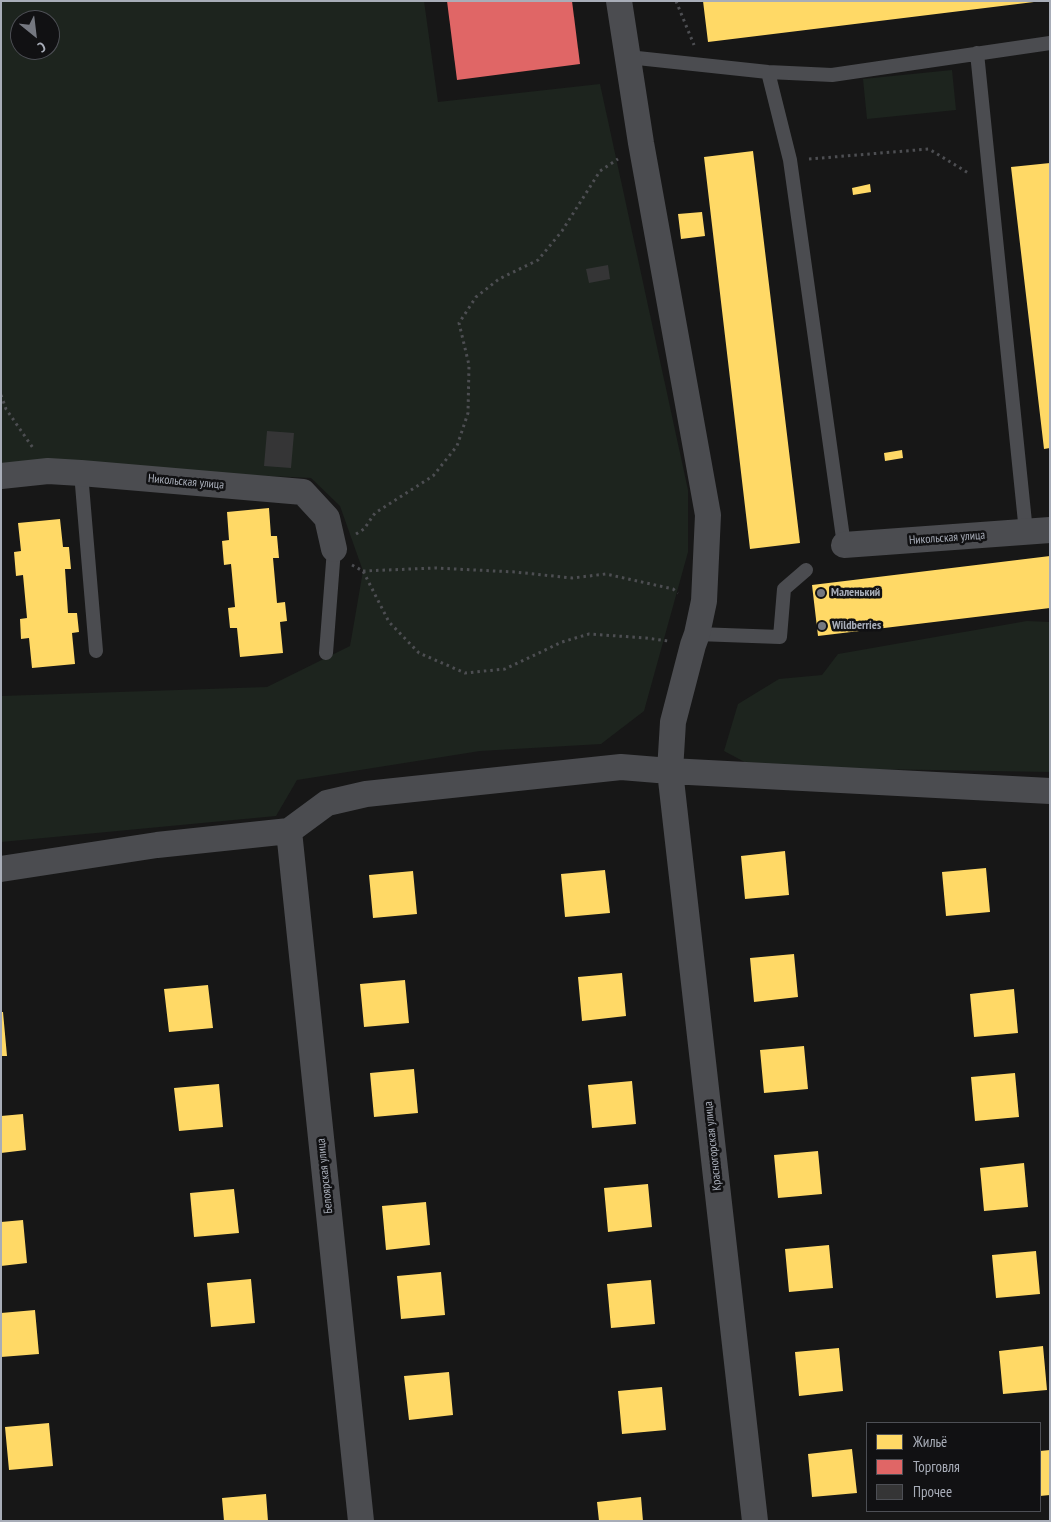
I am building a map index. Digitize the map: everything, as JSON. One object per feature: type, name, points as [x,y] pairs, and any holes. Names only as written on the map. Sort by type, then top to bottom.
[{"type":"street","name":"Красногорская улица","points":[[619,1],[641,143],[708,515],[704,601],[673,722],[670,771],[755,1521]]},
{"type":"street","name":"Никольская улица","points":[[1,476],[48,471],[303,492],[327,518],[334,549]]},
{"type":"street","name":"Никольская улица","points":[[844,545],[1038,531]]},
{"type":"street","points":[[1,869],[157,845],[289,831],[327,803],[366,794],[621,767],[1050,791]]},
{"type":"street","name":"Белоярская улица","points":[[289,831],[361,1521]]},
{"type":"lane","points":[[628,57],[768,72],[832,75],[1050,43]]},
{"type":"lane","points":[[977,53],[990,186],[1038,531]]},
{"type":"lane","points":[[768,72],[790,160],[844,545]]},
{"type":"lane","points":[[81,473],[96,651]]},
{"type":"lane","points":[[326,653],[334,549]]},
{"type":"lane","points":[[698,630],[780,636],[784,589],[806,570]]},
{"type":"path","points":[[676,1],[702,65]]},
{"type":"path","points":[[363,571],[435,568],[515,572],[572,578],[606,574],[673,589],[698,630],[646,638],[589,634],[562,642],[506,669],[465,673],[419,653],[389,622],[363,571],[348,562],[334,549],[364,529],[375,513],[433,476],[457,446],[468,414],[469,364],[459,323],[476,297],[498,279],[538,260],[562,231],[600,171],[641,143]]},
{"type":"path","points":[[790,160],[928,149],[990,186]]},
{"type":"path","points":[[1,395],[6,409],[48,471]]},
{"type":"shaded area","points":[[1,1],[424,1],[438,102],[600,84],[688,490],[688,552],[644,711],[601,744],[480,751],[297,780],[276,816],[1,842],[1,696],[267,687],[350,646],[363,571],[340,506],[311,478],[82,467],[1,470]]},
{"type":"shaded area","points":[[952,70],[956,110],[867,119],[863,79]]},
{"type":"shaded area","points":[[1027,621],[1050,622],[1050,772],[754,767],[724,751],[738,704],[779,679],[822,675],[838,654]]},
{"type":"building: Жильё","points":[[703,1],[1034,1],[1034,2],[708,42]]},
{"type":"building: Жильё","points":[[753,151],[800,543],[750,549],[704,157]]},
{"type":"building: Жильё","points":[[1050,163],[1050,448],[1044,449],[1011,167]]},
{"type":"building: Жильё","points":[[870,184],[871,192],[853,195],[852,188]]},
{"type":"building: Жильё","points":[[702,212],[705,236],[681,239],[678,214]]},
{"type":"building: Жильё","points":[[902,450],[903,458],[885,461],[884,453]]},
{"type":"building: Жильё","points":[[269,508],[271,536],[277,536],[279,558],[273,558],[277,603],[285,602],[287,621],[280,622],[283,653],[240,657],[237,628],[230,628],[228,608],[235,607],[231,564],[224,565],[222,541],[229,540],[227,512]]},
{"type":"building: Жильё","points":[[60,519],[63,547],[69,547],[71,569],[65,569],[68,613],[77,613],[79,632],[72,633],[75,664],[32,668],[29,638],[21,639],[20,619],[27,618],[23,575],[16,576],[14,552],[21,551],[18,523]]},
{"type":"building: Жильё","points":[[1050,556],[1050,608],[818,636],[812,585]]},
{"type":"building: Жильё","points":[[785,851],[789,895],[745,899],[741,856]]},
{"type":"building: Жильё","points":[[986,868],[990,912],[946,916],[942,872]]},
{"type":"building: Жильё","points":[[605,870],[610,913],[565,917],[561,874]]},
{"type":"building: Жильё","points":[[413,871],[417,914],[373,918],[369,875]]},
{"type":"building: Жильё","points":[[794,954],[798,997],[754,1002],[750,958]]},
{"type":"building: Жильё","points":[[622,973],[626,1016],[582,1021],[578,977]]},
{"type":"building: Жильё","points":[[405,980],[409,1023],[364,1027],[360,984]]},
{"type":"building: Жильё","points":[[208,985],[213,1028],[169,1032],[164,989]]},
{"type":"building: Жильё","points":[[1014,989],[1018,1033],[974,1037],[970,994]]},
{"type":"building: Жильё","points":[[1,1012],[3,1012],[7,1056],[1,1056]]},
{"type":"building: Жильё","points":[[804,1046],[808,1089],[764,1093],[760,1050]]},
{"type":"building: Жильё","points":[[414,1069],[418,1113],[374,1117],[370,1073]]},
{"type":"building: Жильё","points":[[1015,1073],[1019,1117],[975,1121],[971,1077]]},
{"type":"building: Жильё","points":[[632,1081],[636,1124],[592,1128],[588,1085]]},
{"type":"building: Жильё","points":[[219,1084],[223,1127],[179,1131],[174,1088]]},
{"type":"building: Жильё","points":[[23,1114],[26,1150],[1,1153],[1,1116]]},
{"type":"building: Жильё","points":[[818,1151],[822,1194],[778,1198],[774,1155]]},
{"type":"building: Жильё","points":[[1024,1163],[1028,1207],[984,1211],[980,1168]]},
{"type":"building: Жильё","points":[[648,1184],[652,1227],[608,1232],[604,1188]]},
{"type":"building: Жильё","points":[[234,1189],[239,1233],[194,1237],[190,1193]]},
{"type":"building: Жильё","points":[[426,1202],[430,1245],[386,1250],[382,1206]]},
{"type":"building: Жильё","points":[[23,1220],[27,1263],[1,1266],[1,1222]]},
{"type":"building: Жильё","points":[[829,1245],[833,1288],[789,1292],[785,1249]]},
{"type":"building: Жильё","points":[[1036,1251],[1040,1294],[996,1298],[992,1255]]},
{"type":"building: Жильё","points":[[441,1272],[445,1315],[401,1319],[397,1276]]},
{"type":"building: Жильё","points":[[251,1279],[255,1323],[211,1327],[207,1283]]},
{"type":"building: Жильё","points":[[651,1280],[655,1324],[611,1328],[607,1284]]},
{"type":"building: Жильё","points":[[35,1310],[39,1354],[1,1357],[1,1313]]},
{"type":"building: Жильё","points":[[1043,1346],[1047,1390],[1003,1394],[999,1351]]},
{"type":"building: Жильё","points":[[839,1348],[843,1391],[799,1396],[795,1352]]},
{"type":"building: Жильё","points":[[449,1372],[453,1415],[409,1420],[404,1376]]},
{"type":"building: Жильё","points":[[662,1387],[666,1430],[622,1434],[618,1391]]},
{"type":"building: Жильё","points":[[49,1423],[53,1466],[9,1470],[5,1427]]},
{"type":"building: Жильё","points":[[852,1449],[857,1493],[812,1497],[808,1454]]},
{"type":"building: Жильё","points":[[1050,1450],[1050,1495],[1041,1496],[1041,1451]]},
{"type":"building: Жильё","points":[[266,1494],[268,1521],[224,1521],[222,1498]]},
{"type":"building: Жильё","points":[[641,1497],[643,1521],[599,1521],[597,1502]]},
{"type":"building: Торговля","points":[[447,1],[572,1],[580,64],[457,80]]},
{"type":"building: Прочее","points":[[608,265],[610,279],[589,283],[586,269]]},
{"type":"building: Прочее","points":[[267,431],[294,433],[291,468],[264,466]]},
{"type":"place","name":"Маленький","points":[[821,593]]},
{"type":"place","name":"Wildberries","points":[[822,626]]}]
